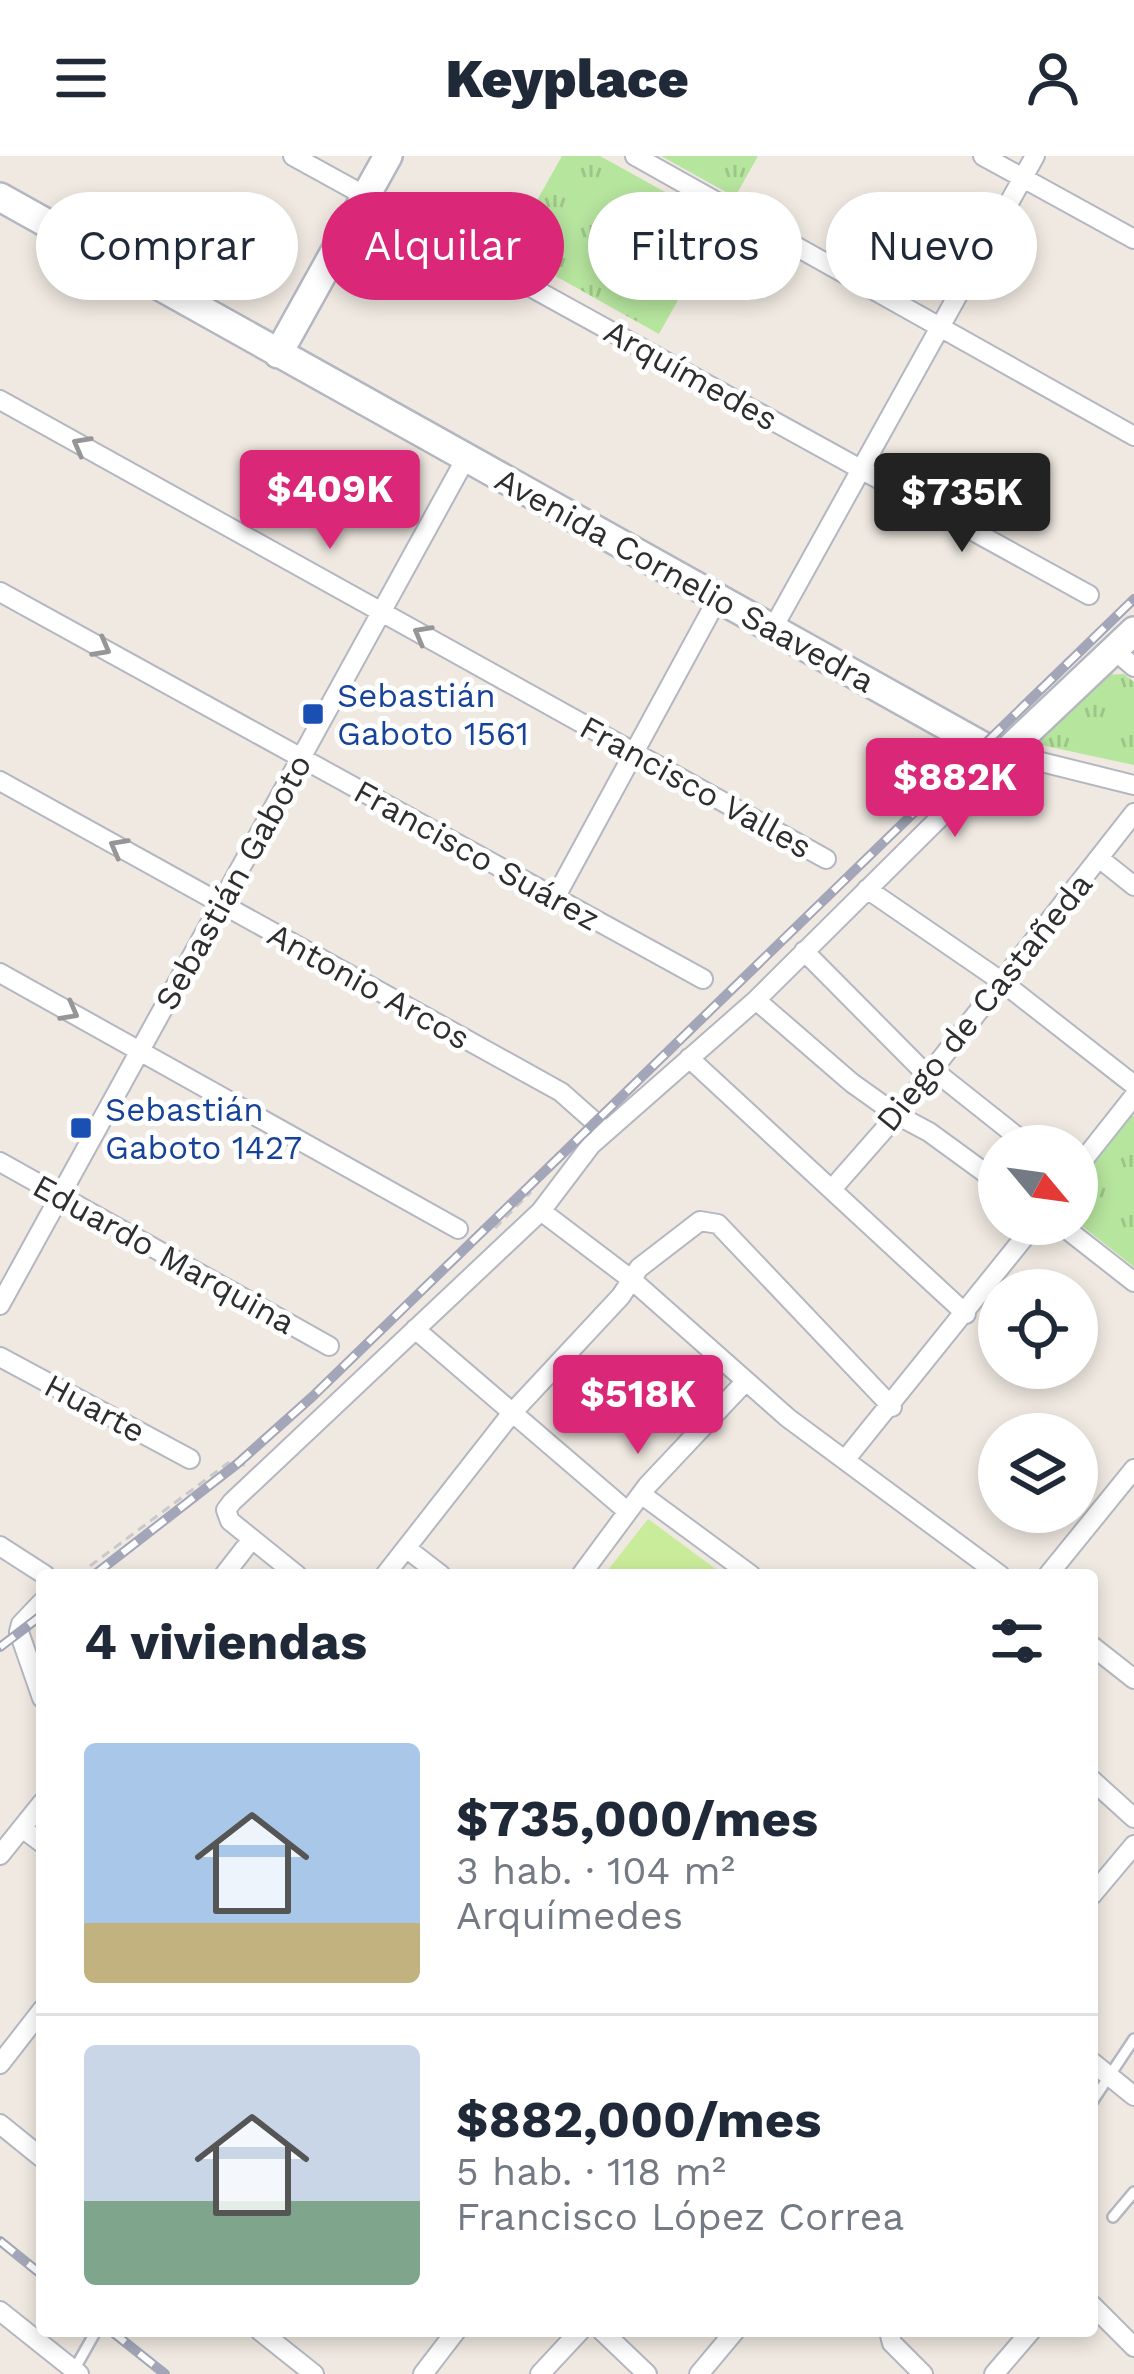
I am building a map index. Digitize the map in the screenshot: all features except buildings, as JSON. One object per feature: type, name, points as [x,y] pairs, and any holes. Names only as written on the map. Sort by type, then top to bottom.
[{"type":"main road","points":[[367,192],[388,156]]},
{"type":"main road","name":"Avenida Cornelio Saavedra","points":[[0,197],[988,749],[1005,753]]},
{"type":"main road","points":[[278,355],[322,275]]},
{"type":"main road","points":[[1005,753],[1127,649]]},
{"type":"street","name":"Arquímedes","points":[[293,156],[358,192]]},
{"type":"street","points":[[635,156],[1134,436]]},
{"type":"street","points":[[983,156],[1134,239]]},
{"type":"street","points":[[773,628],[1035,156]]},
{"type":"street","name":"Arquímedes","points":[[554,300],[1089,595]]},
{"type":"street","name":"Francisco Valles","points":[[0,400],[826,859]]},
{"type":"street","name":"Sebastián Gaboto","points":[[0,1305],[466,458]]},
{"type":"street","name":"Francisco Suárez","points":[[0,592],[703,979]]},
{"type":"street","points":[[555,898],[718,598]]},
{"type":"street","points":[[290,1569],[226,1517],[232,1502],[541,1211],[605,1131],[757,1000],[1005,753]]},
{"type":"street","name":"Avenida Cornelio Saavedra","points":[[1005,753],[1134,785]]},
{"type":"street","name":"Antonio Arcos","points":[[0,781],[561,1091],[605,1131]]},
{"type":"street","name":"Diego de Castañeda","points":[[832,1189],[897,1115],[1134,813]]},
{"type":"street","points":[[1099,858],[1134,886]]},
{"type":"street","points":[[867,889],[1001,981],[1134,1084]]},
{"type":"street","points":[[804,951],[930,1072],[1001,1125]]},
{"type":"street","points":[[0,973],[458,1229]]},
{"type":"street","points":[[757,1000],[824,1060],[978,1168]]},
{"type":"street","points":[[689,1058],[966,1314]]},
{"type":"street","points":[[1098,1141],[1134,1096]]},
{"type":"street","name":"Eduardo Marquina","points":[[0,1162],[329,1346]]},
{"type":"street","points":[[541,1211],[632,1280],[745,1382],[992,1569]]},
{"type":"street","points":[[390,1569],[511,1414],[566,1358],[639,1268],[700,1220],[715,1221],[892,1407]]},
{"type":"street","points":[[845,1460],[1019,1245]]},
{"type":"street","points":[[1087,1245],[1134,1282]]},
{"type":"street","points":[[415,1329],[627,1511]]},
{"type":"street","name":"Huarte","points":[[0,1357],[190,1459]]},
{"type":"street","points":[[585,1569],[641,1494],[745,1382]]},
{"type":"street","points":[[1053,1569],[1132,1475]]},
{"type":"street","points":[[641,1494],[743,1569]]},
{"type":"street","points":[[229,1569],[252,1539]]},
{"type":"street","points":[[0,1546],[36,1569]]},
{"type":"street","points":[[406,1548],[433,1569]]},
{"type":"street","points":[[36,1608],[19,1632],[36,1681]]},
{"type":"street","points":[[1098,1651],[1134,1678]]},
{"type":"street","points":[[1098,1785],[1134,1818]]},
{"type":"street","points":[[0,1855],[36,1810]]},
{"type":"street","points":[[22,1828],[36,1838]]},
{"type":"street","points":[[1098,1888],[1134,1845]]},
{"type":"street","points":[[0,2064],[36,2018]]},
{"type":"street","points":[[1098,2067],[1134,2096]]},
{"type":"street","points":[[0,2124],[36,2153]]},
{"type":"street","points":[[0,2311],[75,2373]]},
{"type":"street","points":[[1098,2311],[1134,2347]]},
{"type":"street","points":[[274,2337],[314,2374]]},
{"type":"street","points":[[423,2374],[451,2337]]},
{"type":"street","points":[[539,2374],[574,2337]]},
{"type":"street","points":[[608,2337],[647,2374]]},
{"type":"street","points":[[699,2374],[730,2337]]},
{"type":"street","points":[[890,2337],[923,2374]]},
{"type":"street","points":[[994,2374],[1026,2337]]},
{"type":"street","points":[[892,2374],[906,2358]]},
{"type":"lane","points":[[909,797],[971,739]]},
{"type":"lane","points":[[1098,2092],[1134,2039]]},
{"type":"lane","points":[[1113,2217],[1134,2192]]},
{"type":"lane","points":[[75,2373],[92,2337]]},
{"type":"path","points":[[86,1569],[124,1542]]},
{"type":"green space","points":[[562,156],[600,156],[665,192],[588,192],[588,294],[564,281],[564,192],[542,192]]},
{"type":"green space","points":[[661,156],[758,156],[738,192],[726,192]]},
{"type":"green space","points":[[598,300],[678,300],[659,334]]},
{"type":"green space","points":[[1124,674],[1134,682],[1134,765],[1041,745],[1037,735],[1102,675]]},
{"type":"green space","points":[[1134,1116],[1134,1267],[1098,1239],[1098,1156]]},
{"type":"green space","points":[[648,1519],[716,1569],[609,1569]]},
{"type":"railway","points":[[102,1569],[237,1464],[312,1397],[1134,599]]},
{"type":"railway","points":[[0,1647],[36,1620]]},
{"type":"railway","points":[[0,2241],[36,2270]]},
{"type":"railway","points":[[119,2337],[165,2374]]},
{"type":"place","name":"Sebastián Gaboto 1561","points":[[313,714]]},
{"type":"place","name":"Sebastián Gaboto 1427","points":[[81,1128]]}]
